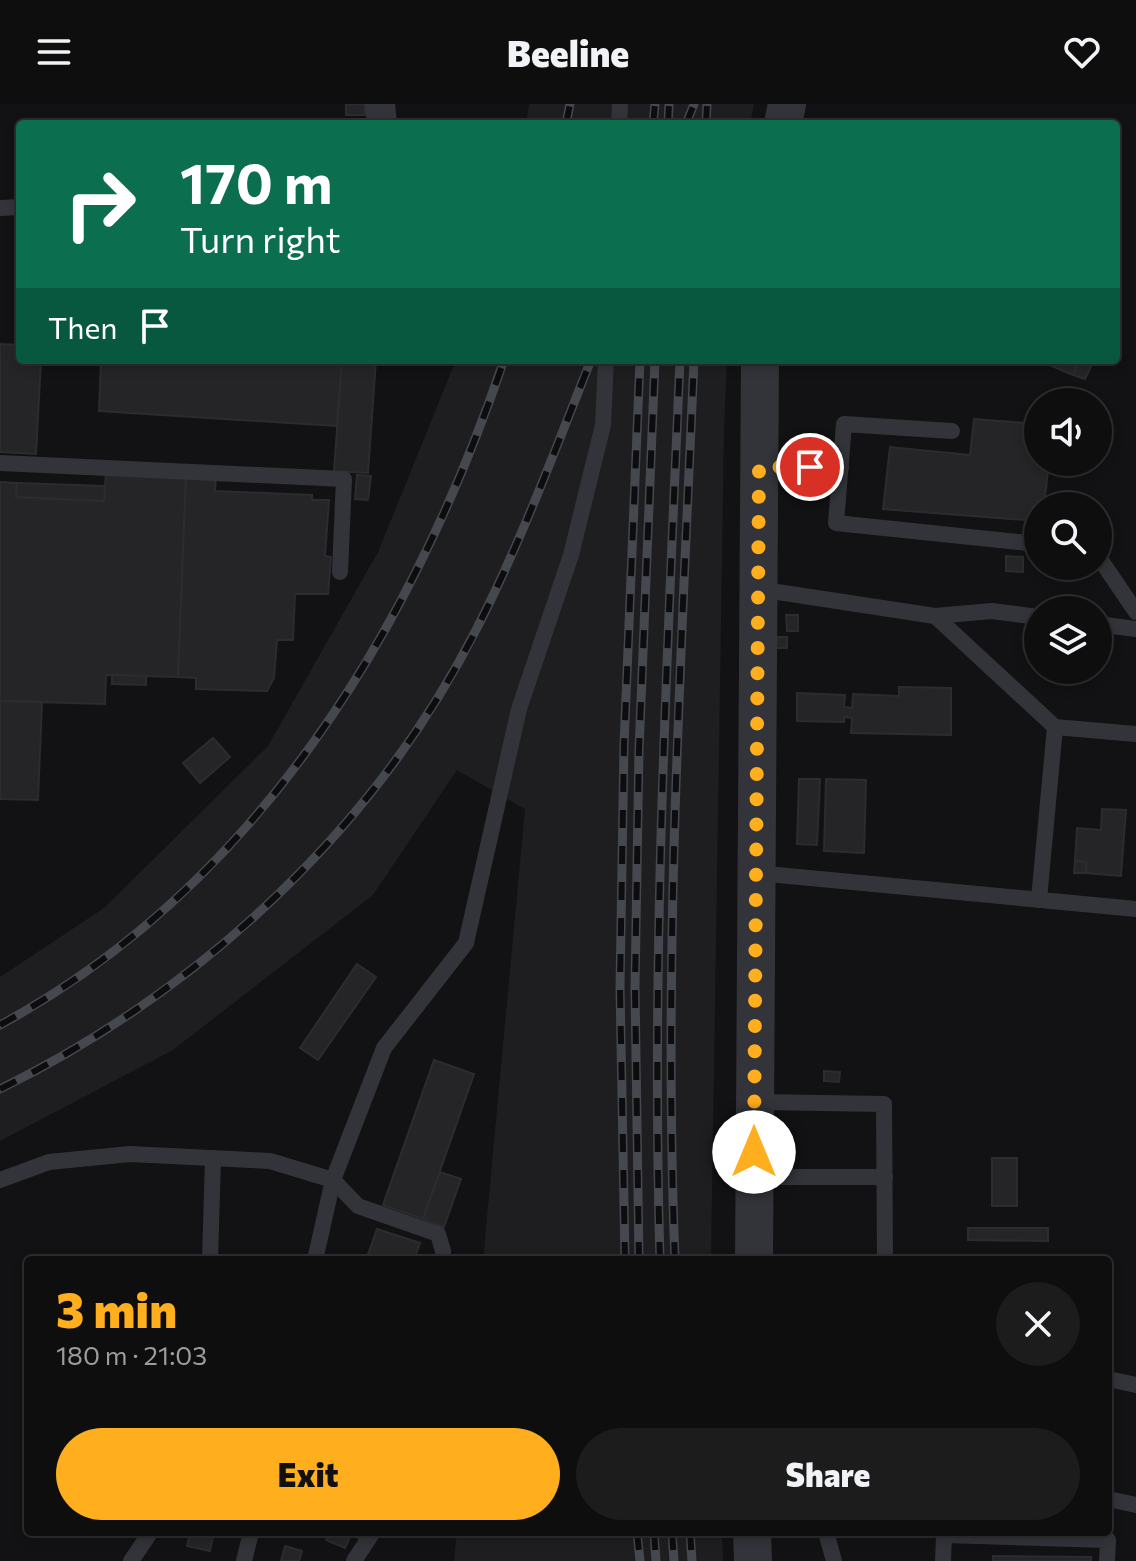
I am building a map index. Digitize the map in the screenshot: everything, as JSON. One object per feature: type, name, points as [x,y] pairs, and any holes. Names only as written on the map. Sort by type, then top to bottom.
[{"type":"street","points":[[754,1256],[760,364]]},
{"type":"street","points":[[752,1536],[753,1561]]},
{"type":"lane","points":[[316,1256],[333,1180],[384,1048],[466,943],[519,709],[571,555],[600,440],[606,364]]},
{"type":"lane","points":[[952,431],[844,424],[836,523],[1024,543]]},
{"type":"lane","points":[[0,463],[344,479],[340,572]]},
{"type":"lane","points":[[759,467],[841,467]]},
{"type":"lane","points":[[1112,577],[1136,612]]},
{"type":"lane","points":[[758,589],[935,616],[992,611],[1024,615]]},
{"type":"lane","points":[[935,616],[1055,727],[1136,734]]},
{"type":"lane","points":[[1112,626],[1136,629]]},
{"type":"lane","points":[[1039,899],[1055,727]]},
{"type":"lane","points":[[756,873],[1136,909]]},
{"type":"lane","points":[[755,1102],[884,1104],[885,1256]]},
{"type":"lane","points":[[0,1180],[49,1162],[130,1154],[270,1161],[333,1180],[358,1206],[438,1234],[443,1256]]},
{"type":"lane","points":[[210,1256],[213,1158]]},
{"type":"lane","points":[[754,1177],[885,1177]]},
{"type":"lane","points":[[1112,1380],[1136,1385]]},
{"type":"lane","points":[[1112,1500],[1136,1505]]},
{"type":"lane","points":[[131,1561],[147,1536]]},
{"type":"lane","points":[[244,1561],[250,1536]]},
{"type":"lane","points":[[354,1561],[370,1536]]},
{"type":"lane","points":[[827,1536],[834,1561]]},
{"type":"lane","points":[[943,1561],[944,1536]]},
{"type":"lane","points":[[977,1536],[1108,1540],[1107,1561]]},
{"type":"shaded area","points":[[529,104],[754,104],[751,120],[527,120]]},
{"type":"shaded area","points":[[454,364],[727,364],[711,1256],[483,1256],[525,809],[457,770],[373,895],[173,1050],[0,1141],[0,977],[104,908],[268,746],[378,552]]},
{"type":"shaded area","points":[[457,1536],[722,1536],[723,1561],[454,1561]]},
{"type":"building","points":[[346,104],[368,106],[365,106],[365,115],[346,115]]},
{"type":"building","points":[[0,344],[16,345],[16,364],[41,364],[36,454],[0,452]]},
{"type":"building","points":[[101,364],[342,364],[337,426],[99,411]]},
{"type":"building","points":[[342,364],[376,364],[368,473],[334,471]]},
{"type":"building","points":[[1047,364],[1078,364],[1073,375]]},
{"type":"building","points":[[1078,364],[1092,364],[1085,379],[1073,375]]},
{"type":"building","points":[[974,419],[1024,423],[1024,476],[1047,476],[1046,492],[1024,492],[1024,520],[883,509],[890,447],[970,455]]},
{"type":"building","points":[[106,472],[186,476],[178,677],[106,675],[105,704],[0,701],[0,482],[17,483],[16,497],[104,501]]},
{"type":"building","points":[[357,475],[371,476],[368,500],[355,499]]},
{"type":"building","points":[[186,476],[216,477],[215,491],[312,495],[312,500],[329,500],[325,556],[331,557],[328,594],[295,594],[293,640],[277,640],[274,678],[267,691],[196,689],[196,678],[178,677]]},
{"type":"building","points":[[17,483],[105,486],[104,501],[16,497]]},
{"type":"building","points":[[1006,556],[1023,557],[1023,572],[1006,571]]},
{"type":"building","points":[[786,615],[798,615],[798,631],[787,631]]},
{"type":"building","points":[[777,637],[787,637],[787,648],[777,648]]},
{"type":"building","points":[[112,675],[146,676],[146,685],[112,684]]},
{"type":"building","points":[[899,687],[951,688],[951,735],[851,733],[852,718],[844,717],[844,722],[797,721],[797,693],[845,695],[844,707],[852,708],[853,694],[899,696]]},
{"type":"building","points":[[0,701],[42,702],[38,800],[0,799]]},
{"type":"building","points":[[213,738],[230,757],[200,783],[183,763]]},
{"type":"building","points":[[799,779],[820,779],[817,845],[797,844]]},
{"type":"building","points":[[826,779],[866,780],[864,853],[824,851]]},
{"type":"building","points":[[1102,809],[1126,810],[1121,876],[1086,873],[1086,862],[1075,861],[1077,828],[1101,830]]},
{"type":"building","points":[[1075,861],[1086,862],[1086,873],[1074,873]]},
{"type":"building","points":[[357,964],[376,977],[318,1060],[300,1048]]},
{"type":"building","points":[[434,1060],[474,1074],[423,1219],[383,1205]]},
{"type":"building","points":[[824,1071],[840,1072],[839,1082],[824,1081]]},
{"type":"building","points":[[992,1158],[1017,1158],[1017,1206],[992,1206]]},
{"type":"building","points":[[440,1172],[461,1179],[444,1227],[423,1219]]},
{"type":"building","points":[[968,1228],[1048,1228],[1048,1241],[968,1240]]},
{"type":"building","points":[[377,1229],[420,1243],[415,1256],[367,1256]]},
{"type":"building","points":[[189,1536],[213,1536],[210,1551],[187,1546]]},
{"type":"building","points":[[328,1536],[351,1536],[345,1548],[326,1540]]},
{"type":"building","points":[[285,1546],[302,1551],[299,1561],[281,1561]]},
{"type":"building","points":[[993,1556],[1091,1557],[1091,1561],[993,1561]]},
{"type":"railway","points":[[567,120],[570,104]]},
{"type":"railway","points":[[653,120],[655,104]]},
{"type":"railway","points":[[668,120],[669,104]]},
{"type":"railway","points":[[688,120],[694,104]]},
{"type":"railway","points":[[706,120],[707,104]]},
{"type":"railway","points":[[0,1025],[92,968],[174,900],[248,825],[314,742],[372,652],[423,558],[466,460],[502,364]]},
{"type":"railway","points":[[0,1089],[74,1049],[145,1003],[212,953],[276,897],[334,836],[388,771],[435,701],[477,628],[523,529],[589,364]]},
{"type":"railway","points":[[625,1256],[620,987],[624,745],[640,364]]},
{"type":"railway","points":[[639,1256],[635,987],[639,750],[655,364]]},
{"type":"railway","points":[[660,1256],[659,922],[680,364]]},
{"type":"railway","points":[[675,1256],[672,922],[694,364]]},
{"type":"railway","points":[[637,1536],[640,1561]]},
{"type":"railway","points":[[654,1536],[656,1561]]},
{"type":"railway","points":[[672,1536],[674,1561]]},
{"type":"railway","points":[[690,1536],[692,1561]]},
{"type":"route","points":[[754,1152],[759,467],[810,467]]}]
